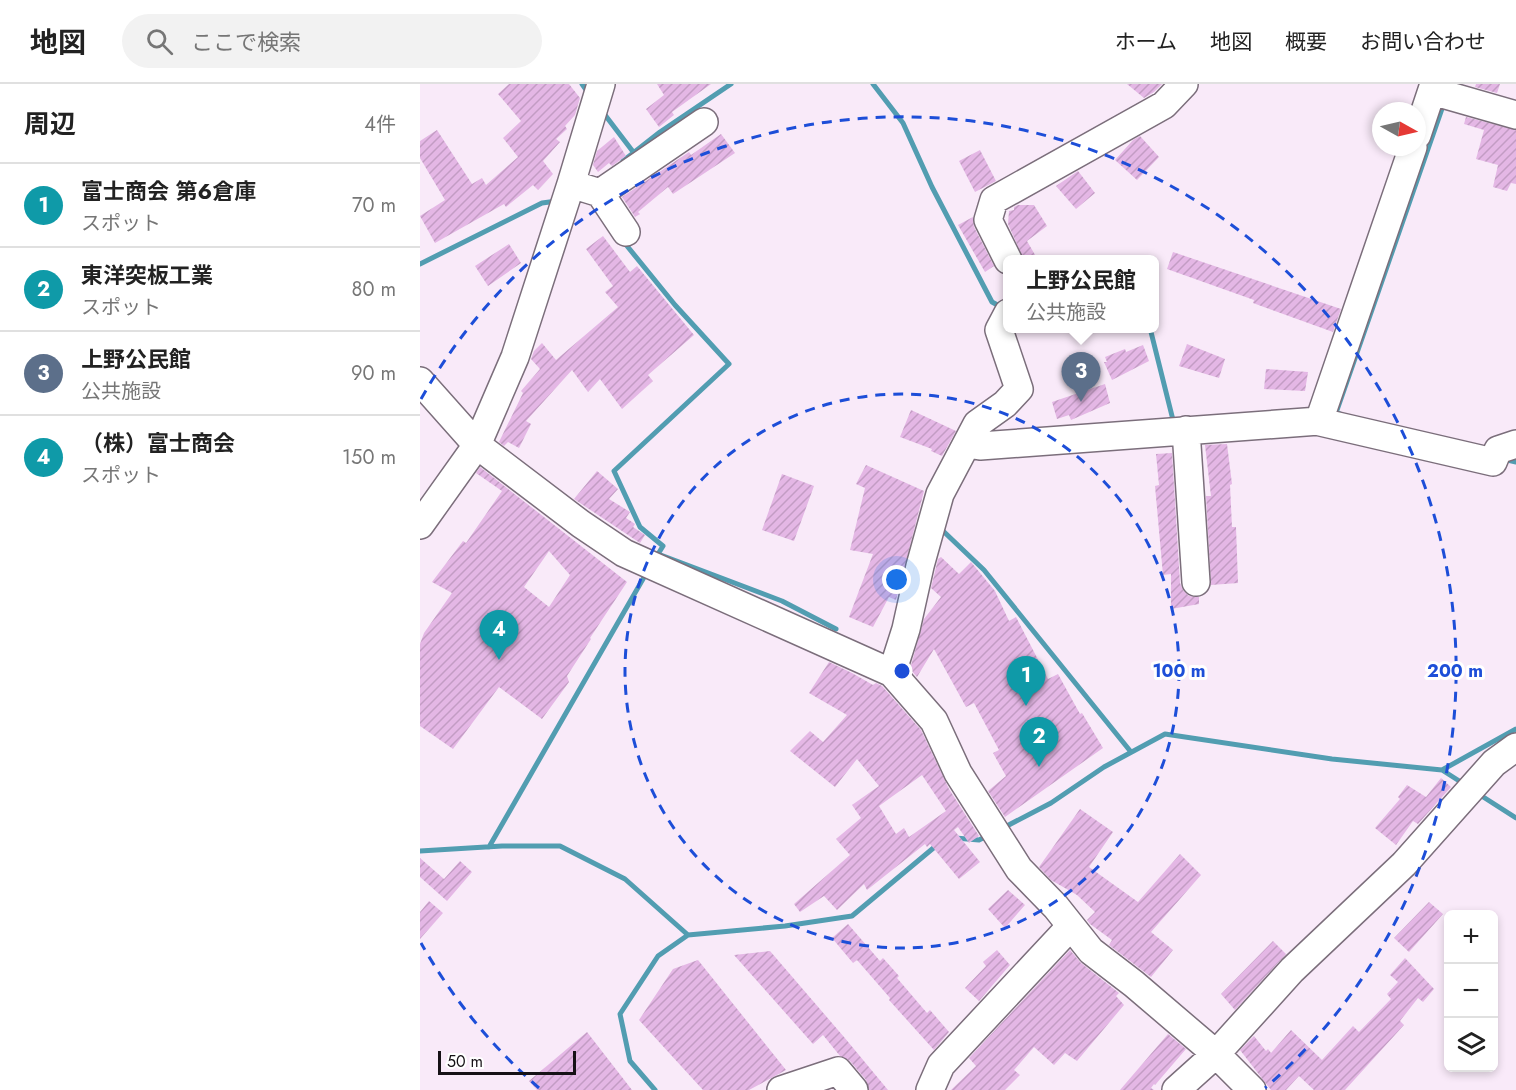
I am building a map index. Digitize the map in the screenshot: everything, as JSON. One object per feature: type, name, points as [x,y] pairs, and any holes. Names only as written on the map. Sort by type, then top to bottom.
[{"type":"street","points":[[420,525],[477,445],[516,357],[581,193],[600,84]]},
{"type":"street","points":[[1006,255],[988,220],[994,200],[1164,105],[1184,84]]},
{"type":"street","points":[[1426,108],[1433,87],[1516,115]]},
{"type":"street","points":[[581,193],[704,122]]},
{"type":"street","points":[[1319,416],[1410,156]]},
{"type":"street","points":[[581,193],[626,232]]},
{"type":"street","points":[[892,673],[906,629],[920,566],[940,494],[974,445],[977,424],[1005,404],[1019,389],[999,330],[1003,322]]},
{"type":"street","points":[[420,381],[477,445],[581,524],[624,553],[892,673],[934,721],[958,773],[1019,869],[1056,908],[1091,951],[1134,984],[1216,1054],[1252,1090]]},
{"type":"street","points":[[974,445],[1186,430],[1319,416],[1493,462],[1498,450],[1516,444]]},
{"type":"street","points":[[1186,430],[1196,582]]},
{"type":"street","points":[[1176,1090],[1216,1054],[1292,970],[1404,864],[1494,763],[1516,747]]},
{"type":"street","points":[[930,1090],[941,1065],[1070,927]]},
{"type":"street","points":[[781,1090],[838,1071],[854,1090]]},
{"type":"building","points":[[509,84],[569,84],[580,98],[575,115],[565,126],[567,129],[556,139],[560,142],[543,161],[553,174],[538,190],[533,185],[506,207],[504,204],[435,243],[420,216],[445,200],[420,158],[420,141],[437,130],[472,184],[482,178],[486,185],[518,157],[503,138],[521,121],[498,94]]},
{"type":"building","points":[[657,84],[711,84],[672,112],[674,115],[659,127],[646,109],[664,95]]},
{"type":"building","points":[[1127,84],[1162,84],[1144,98]]},
{"type":"building","points":[[1476,84],[1500,84],[1497,93],[1475,87]]},
{"type":"building","points":[[1466,117],[1516,130],[1516,184],[1511,183],[1507,191],[1493,187],[1498,165],[1476,159],[1484,130],[1464,124]]},
{"type":"building","points":[[721,134],[735,153],[673,194],[668,187],[635,217],[622,197],[689,152],[691,155]]},
{"type":"building","points":[[1140,136],[1159,157],[1137,180],[1115,160],[1133,140]]},
{"type":"building","points":[[614,137],[626,156],[612,166],[609,163],[598,172],[593,165],[597,151]]},
{"type":"building","points":[[980,150],[996,181],[975,192],[959,161]]},
{"type":"building","points":[[1078,171],[1095,193],[1076,209],[1056,186]]},
{"type":"building","points":[[1034,205],[1047,226],[1027,241],[1035,255],[1022,255],[1008,224],[1009,211],[1014,210],[1014,207]]},
{"type":"building","points":[[973,217],[974,227],[994,266],[985,272],[958,225]]},
{"type":"building","points":[[603,236],[630,272],[637,266],[694,335],[648,375],[653,381],[622,409],[600,379],[588,392],[572,370],[526,421],[531,424],[519,448],[508,442],[504,446],[499,442],[523,393],[521,391],[540,369],[531,359],[534,351],[542,343],[556,360],[618,307],[605,292],[613,286],[586,249]]},
{"type":"building","points":[[509,244],[521,263],[488,286],[475,266]]},
{"type":"building","points":[[1173,252],[1341,309],[1333,332],[1253,303],[1254,300],[1167,269]]},
{"type":"building","points":[[1187,344],[1225,359],[1219,378],[1179,366]]},
{"type":"building","points":[[1143,345],[1149,361],[1112,380],[1104,362],[1107,362],[1105,357]]},
{"type":"building","points":[[1266,369],[1308,372],[1305,391],[1264,389]]},
{"type":"building","points":[[1105,384],[1110,403],[1071,420],[1069,415],[1057,419],[1052,402]]},
{"type":"building","points":[[911,410],[956,431],[942,456],[931,451],[932,449],[900,437]]},
{"type":"building","points":[[1227,444],[1232,484],[1230,485],[1232,527],[1236,527],[1238,583],[1211,585],[1206,496],[1211,496],[1205,445]]},
{"type":"building","points":[[1172,453],[1180,583],[1189,596],[1199,597],[1199,604],[1171,609],[1171,574],[1163,575],[1155,486],[1159,485],[1156,454]]},
{"type":"building","points":[[866,465],[924,491],[896,600],[889,597],[873,627],[849,617],[873,554],[850,550],[865,488],[856,484]]},
{"type":"building","points":[[480,467],[627,582],[567,676],[569,682],[542,719],[499,687],[453,749],[420,726],[420,644],[424,633],[452,593],[432,582],[463,541],[466,543],[502,491],[476,473]],"holes":[[[549,551],[570,575],[549,607],[524,587]]]},
{"type":"building","points":[[597,471],[618,489],[609,499],[630,512],[626,518],[635,524],[633,527],[645,535],[640,543],[574,499]]},
{"type":"building","points":[[782,474],[814,486],[794,541],[762,530]]},
{"type":"building","points":[[941,557],[959,574],[971,562],[995,591],[1009,621],[1016,617],[1048,679],[1058,674],[1080,714],[1082,713],[1103,748],[1005,817],[988,791],[1006,776],[993,753],[999,750],[974,703],[966,707],[934,649],[917,677],[910,669],[924,619],[941,597],[931,588],[938,559]]},
{"type":"building","points":[[829,662],[873,685],[876,683],[882,686],[921,730],[949,789],[979,836],[969,843],[958,827],[954,830],[980,862],[959,879],[930,844],[927,847],[925,844],[867,890],[864,884],[837,910],[824,896],[800,912],[794,904],[850,855],[836,839],[861,818],[852,805],[879,786],[857,759],[835,787],[790,751],[810,731],[823,742],[847,715],[809,693]],"holes":[[[922,775],[946,811],[909,837],[904,828],[896,834],[879,806]]]},
{"type":"building","points":[[1441,778],[1451,787],[1418,824],[1413,821],[1396,845],[1375,828],[1400,799],[1398,797],[1407,785],[1426,797]]},
{"type":"building","points":[[1080,809],[1113,832],[1089,867],[1138,902],[1180,854],[1201,875],[1151,932],[1173,950],[1151,977],[1109,945],[1112,940],[1090,924],[1087,920],[1095,912],[1077,895],[1051,880],[1039,867]]},
{"type":"building","points":[[420,858],[444,879],[460,861],[472,872],[447,901],[420,877]]},
{"type":"building","points":[[1008,890],[1025,905],[1005,928],[988,909]]},
{"type":"building","points":[[429,901],[443,913],[420,939],[420,912]]},
{"type":"building","points":[[1429,902],[1443,914],[1409,952],[1394,938]]},
{"type":"building","points":[[848,924],[880,961],[883,958],[899,976],[897,978],[927,1013],[930,1010],[949,1032],[934,1050],[857,960],[853,963],[832,938]]},
{"type":"building","points":[[1273,941],[1286,954],[1235,1010],[1221,994]]},
{"type":"building","points":[[997,950],[1010,965],[979,1001],[965,988],[986,966],[983,962]]},
{"type":"building","points":[[1070,950],[1081,963],[1119,993],[1116,996],[1124,1005],[1077,1061],[1065,1053],[1054,1065],[1034,1047],[1014,1070],[1020,1075],[1005,1090],[951,1090],[976,1066],[969,1058]]},
{"type":"building","points":[[770,951],[888,1090],[869,1090],[866,1080],[850,1061],[840,1056],[823,1035],[813,1044],[734,955]]},
{"type":"building","points":[[1405,958],[1434,989],[1423,1002],[1418,998],[1400,1021],[1404,1025],[1345,1090],[1314,1090],[1299,1076],[1286,1090],[1271,1090],[1240,1050],[1254,1036],[1266,1051],[1268,1049],[1271,1053],[1291,1030],[1322,1060],[1353,1026],[1359,1032],[1391,999],[1387,994],[1398,982],[1390,975]]},
{"type":"building","points":[[698,960],[786,1070],[749,1090],[703,1090],[639,1020],[673,969]]},
{"type":"building","points":[[587,1032],[632,1090],[537,1090],[529,1081]]},
{"type":"building","points":[[1168,1034],[1186,1049],[1154,1084],[1151,1088],[1154,1090],[1120,1090]]},
{"type":"waterway","points":[[582,84],[589,94]]},
{"type":"waterway","points":[[623,161],[660,132],[731,84]]},
{"type":"waterway","points":[[873,84],[903,123],[932,187],[992,302],[1003,308]]},
{"type":"waterway","points":[[1340,414],[1336,413],[1444,103]]},
{"type":"waterway","points":[[602,111],[634,153]]},
{"type":"waterway","points":[[420,264],[542,203],[557,201]]},
{"type":"waterway","points":[[623,241],[675,305],[729,364],[614,471],[640,527],[663,546],[655,559]]},
{"type":"waterway","points":[[1151,333],[1174,424]]},
{"type":"waterway","points":[[1503,459],[1516,462]]},
{"type":"waterway","points":[[941,527],[984,570],[1131,752]]},
{"type":"waterway","points":[[658,554],[782,601],[836,629]]},
{"type":"waterway","points":[[489,847],[647,572]]},
{"type":"waterway","points":[[1464,784],[1442,770],[1516,729]]},
{"type":"waterway","points":[[1003,828],[1051,803],[1104,767],[1165,734],[1332,759],[1442,770]]},
{"type":"waterway","points":[[1477,793],[1516,818]]},
{"type":"waterway","points":[[955,838],[979,840],[989,835]]},
{"type":"waterway","points":[[688,935],[785,926],[852,916],[937,845]]},
{"type":"waterway","points":[[420,851],[502,846],[560,846],[625,879],[688,935],[658,956],[620,1014],[630,1061],[655,1090]]},
{"type":"place","name":"上野公民館","points":[[1081,402]]},
{"type":"place","name":"（株）富士商会","points":[[499,660]]},
{"type":"place","name":"富士商会 第6倉庫","points":[[1026,706]]},
{"type":"place","name":"東洋突板工業","points":[[1039,767]]}]
